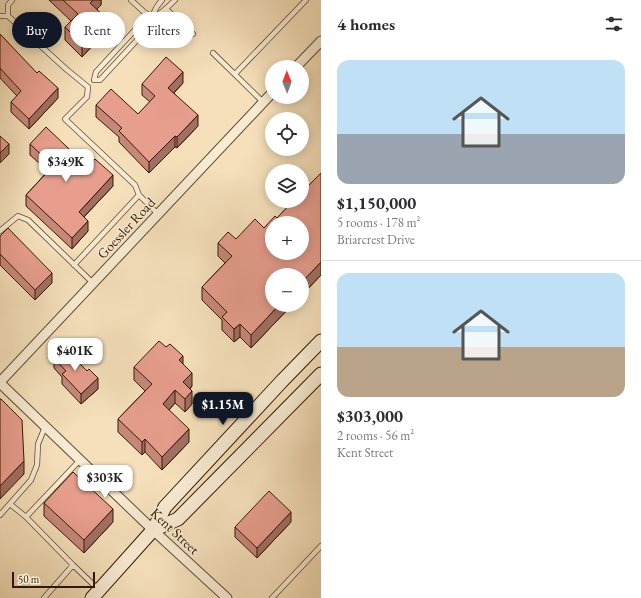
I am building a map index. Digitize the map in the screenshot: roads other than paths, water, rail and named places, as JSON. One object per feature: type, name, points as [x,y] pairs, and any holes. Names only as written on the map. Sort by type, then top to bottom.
[{"type":"main road","points":[[96,594],[153,530],[165,507],[321,341]]},
{"type":"main road","points":[[153,530],[178,519],[320,377]]},
{"type":"street","points":[[303,60],[321,41]]},
{"type":"street","name":"Goessler Road","points":[[0,383],[263,102]]},
{"type":"street","name":"Kent Street","points":[[0,383],[153,530],[227,598]]},
{"type":"lane","points":[[8,16],[8,5],[12,0]]},
{"type":"lane","points":[[131,0],[144,12]]},
{"type":"lane","points":[[154,12],[162,0]]},
{"type":"lane","points":[[163,12],[175,0]]},
{"type":"lane","points":[[235,74],[306,0]]},
{"type":"lane","points":[[166,9],[169,12]]},
{"type":"lane","points":[[0,16],[8,16],[66,70],[88,86]]},
{"type":"lane","points":[[133,32],[96,72],[94,80],[88,86],[87,97],[65,119],[135,185],[139,195],[158,214]]},
{"type":"lane","points":[[94,80],[100,80],[133,45]]},
{"type":"lane","points":[[213,53],[263,102]]},
{"type":"lane","points":[[74,265],[139,195]]},
{"type":"lane","points":[[0,231],[18,216],[28,220],[93,283]]},
{"type":"lane","points":[[0,515],[31,480],[37,464],[38,444],[45,427]]},
{"type":"lane","points":[[26,518],[80,460]]},
{"type":"lane","points":[[10,504],[73,565],[96,594]]},
{"type":"lane","points":[[272,598],[321,546]]},
{"type":"lane","points":[[44,598],[73,565]]}]
